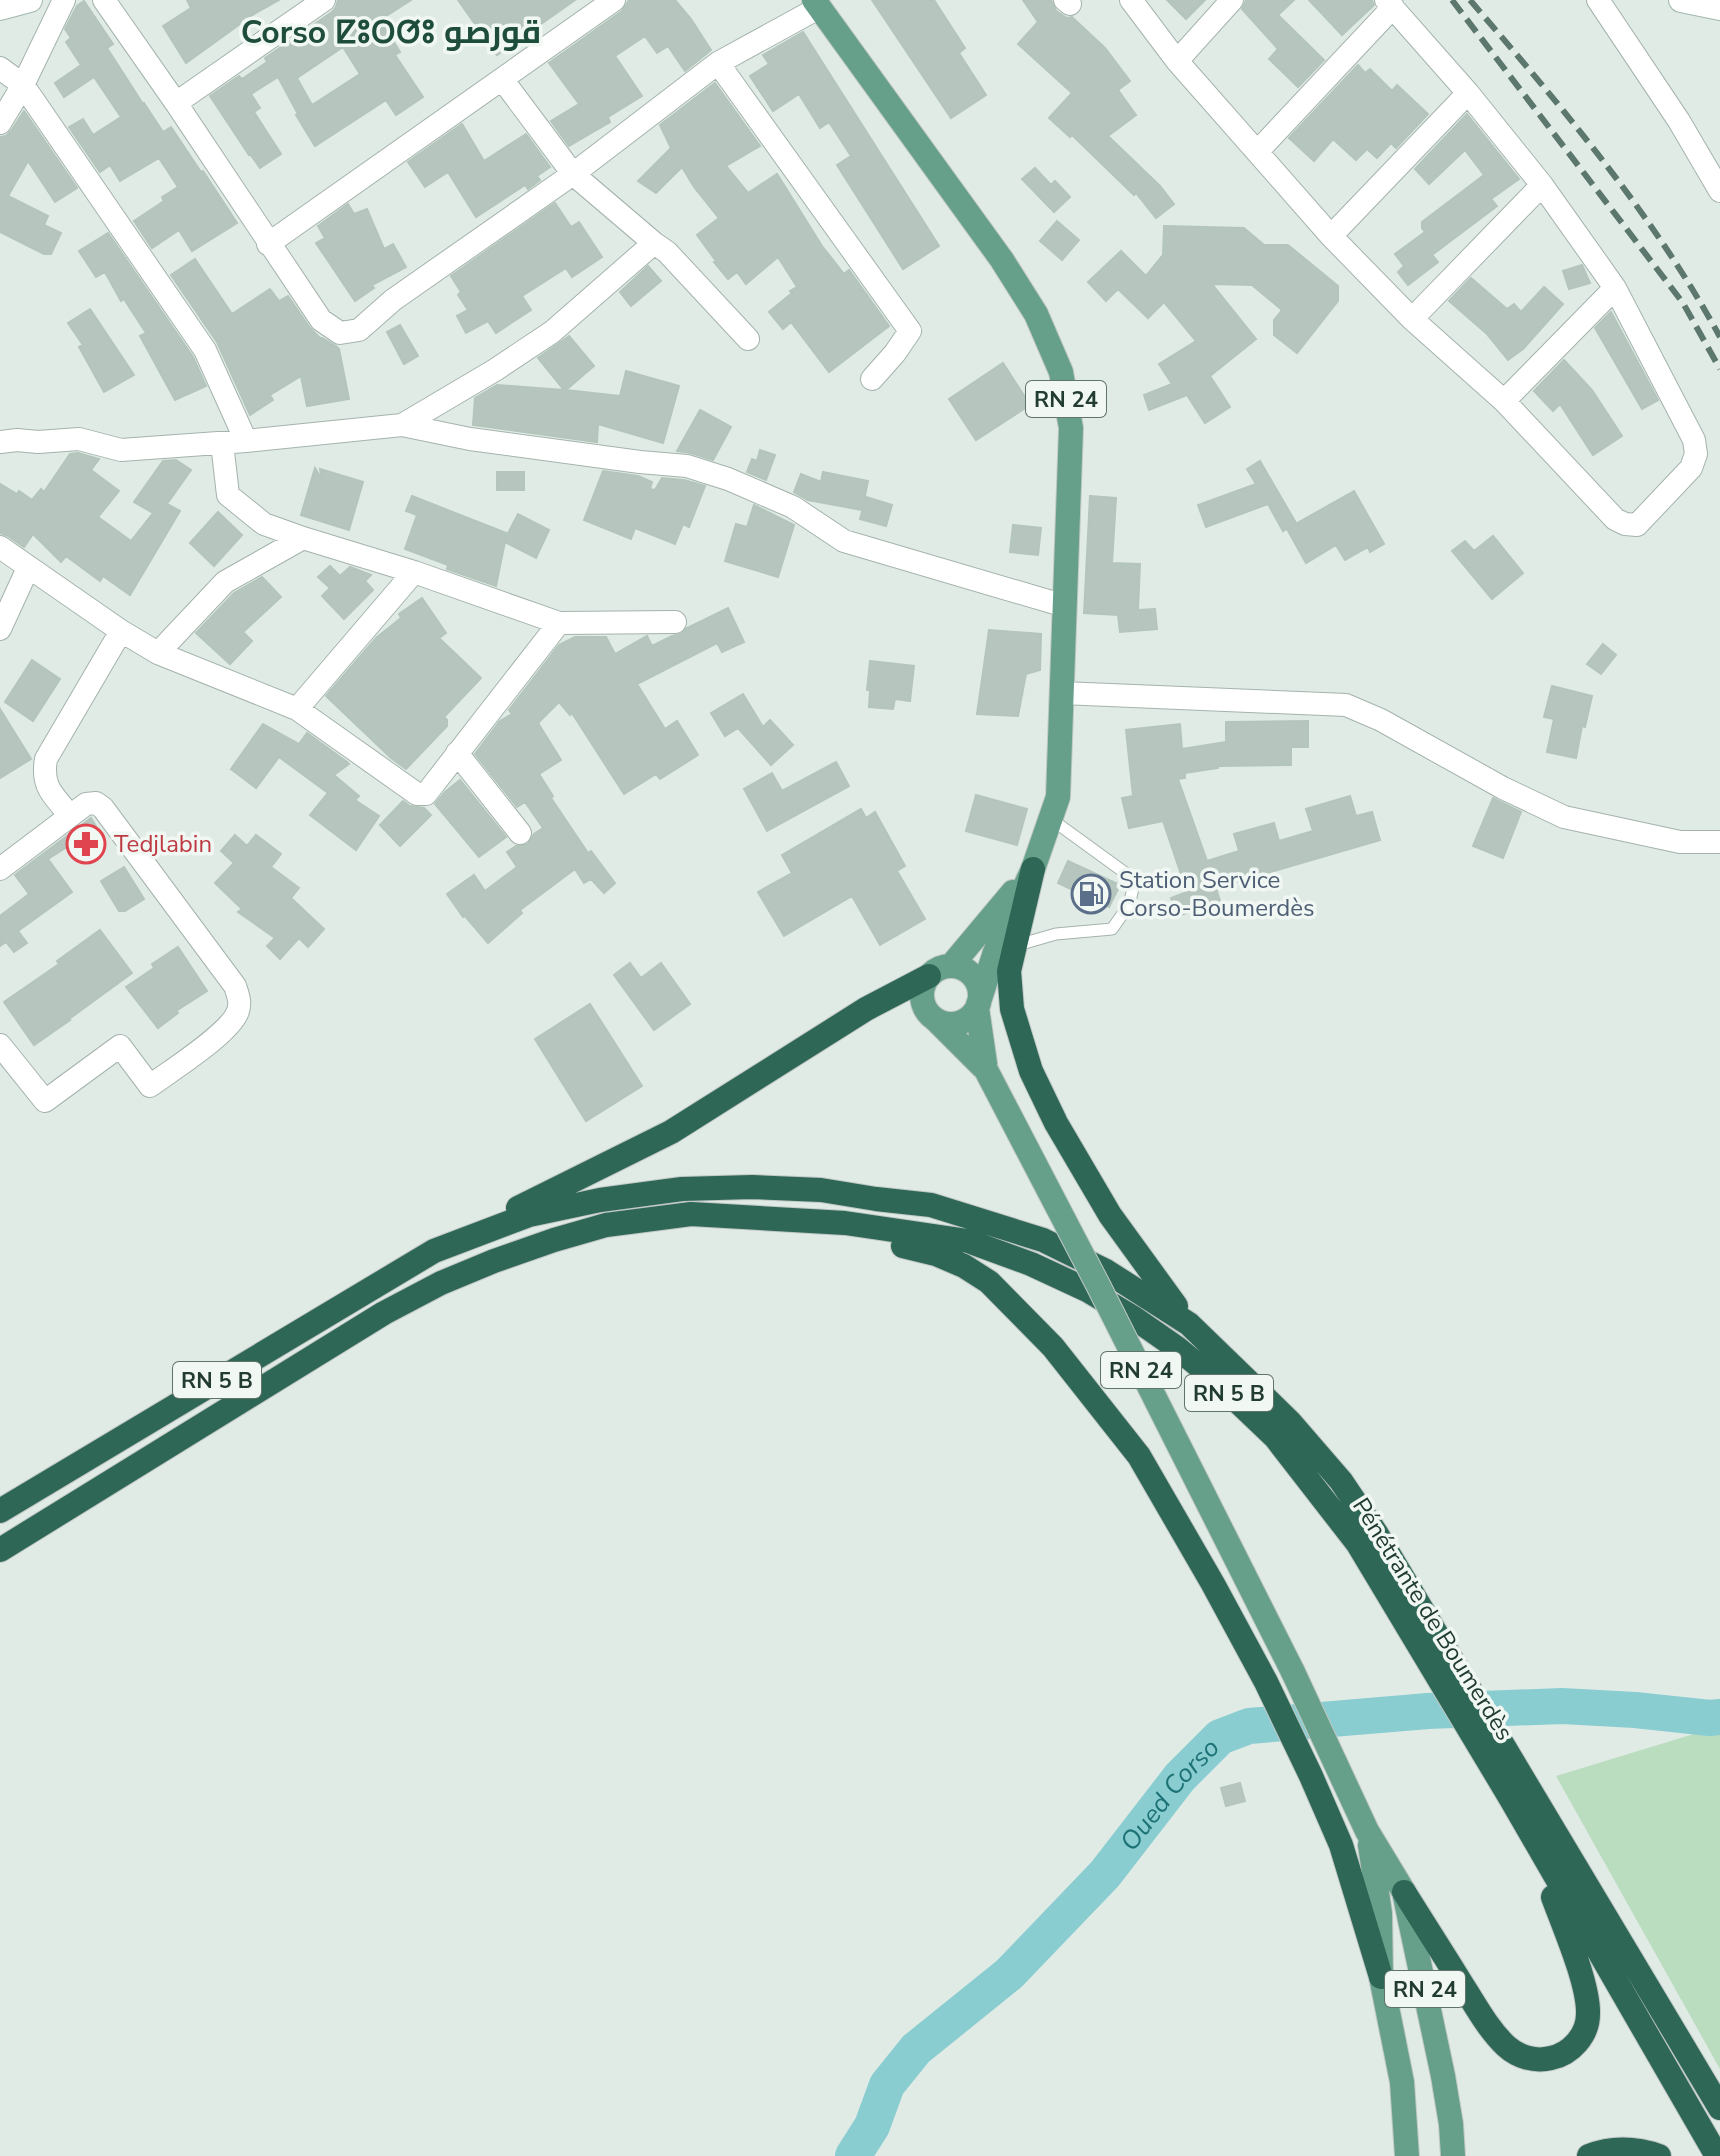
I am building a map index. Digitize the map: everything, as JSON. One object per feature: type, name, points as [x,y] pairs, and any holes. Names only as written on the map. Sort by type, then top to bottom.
[{"type":"highway","points":[[1033,869],[1005,949],[1012,1009],[1031,1071],[1056,1123],[1110,1215],[1189,1324]]},
{"type":"highway","points":[[434,1251],[671,1132],[866,1009],[940,971]]},
{"type":"highway","name":"Pénétrante de Boumerdès","points":[[0,1511],[434,1251],[529,1215],[600,1200],[682,1189],[752,1187],[821,1190],[931,1205],[1043,1240],[1106,1271],[1189,1324],[1290,1422],[1341,1481],[1376,1533],[1720,2108]]},
{"type":"highway","points":[[691,1214],[897,1244],[936,1254],[964,1266],[989,1282],[1053,1347],[1139,1456],[1266,1682],[1341,1845],[1381,1977]]},
{"type":"highway","name":"Pénétrante de Boumerdès","points":[[0,1550],[384,1313],[441,1283],[539,1245],[606,1225],[691,1214],[845,1223],[968,1241],[1031,1264],[1087,1290],[1134,1318],[1210,1375],[1275,1437],[1358,1544],[1456,1706],[1717,2156]]},
{"type":"highway","name":"RN 24","points":[[1404,1892],[1487,2023],[1507,2046],[1535,2060],[1550,2059],[1565,2053],[1577,2043],[1585,2029],[1588,2014],[1583,1980],[1534,1842]]},
{"type":"highway","points":[[1589,2156],[1619,2149],[1659,2156]]},
{"type":"main road","name":"RN 24","points":[[817,4],[1002,260],[1036,314],[1061,372],[1071,428],[1058,797],[1033,869]]},
{"type":"main road","points":[[986,1070],[930,1014],[922,995],[924,985],[1033,869]]},
{"type":"main road","points":[[930,1014],[947,1023],[967,1019],[977,1008],[1005,949]]},
{"type":"main road","points":[[940,971],[965,969],[980,988],[977,1008],[986,1070]]},
{"type":"main road","name":"RN 24","points":[[986,1070],[1293,1672],[1367,1831],[1404,1892],[1443,2076],[1453,2156]]},
{"type":"main road","points":[[1367,1831],[1380,1913],[1381,1977]]},
{"type":"main road","name":"RN 24","points":[[1381,1977],[1402,2082],[1407,2156]]},
{"type":"street","points":[[0,8],[30,0]]},
{"type":"street","points":[[0,123],[23,85],[64,0]]},
{"type":"street","points":[[104,0],[321,320],[340,333],[359,330],[393,300],[573,174],[718,63],[817,4]]},
{"type":"street","points":[[176,103],[324,0]]},
{"type":"street","points":[[268,244],[614,0]]},
{"type":"street","points":[[1131,0],[1177,61],[1257,152],[1331,236],[1412,319],[1504,401],[1615,519],[1637,525],[1691,468],[1696,454],[1694,440],[1615,288],[1542,185],[1468,93],[1389,3],[1257,152]]},
{"type":"street","points":[[1177,61],[1232,0]]},
{"type":"street","points":[[1598,0],[1679,121],[1720,191]]},
{"type":"street","points":[[1681,0],[1720,8]]},
{"type":"street","points":[[718,63],[910,331],[872,379]]},
{"type":"street","points":[[0,68],[23,85],[205,350],[246,441]]},
{"type":"street","points":[[502,79],[573,174],[667,252],[748,339]]},
{"type":"street","points":[[1331,236],[1468,93]]},
{"type":"street","points":[[1412,319],[1542,185]]},
{"type":"street","points":[[402,425],[552,332],[654,243]]},
{"type":"street","points":[[1504,401],[1615,288]]},
{"type":"street","points":[[0,442],[79,439],[121,450],[402,425],[470,439],[687,466],[728,479],[793,507],[844,541],[1065,606]]},
{"type":"street","points":[[222,443],[228,495],[264,524],[559,623],[675,622]]},
{"type":"street","points":[[158,653],[225,582],[303,538]]},
{"type":"street","points":[[0,547],[158,653],[297,709],[417,794],[426,794],[559,623]]},
{"type":"street","points":[[0,629],[28,568]]},
{"type":"street","points":[[297,709],[414,572]]},
{"type":"street","points":[[70,816],[48,788],[44,774],[46,759],[121,631]]},
{"type":"street","points":[[1062,693],[1346,705],[1381,720],[1503,788],[1564,817],[1680,842],[1720,842]]},
{"type":"street","points":[[457,753],[520,833]]},
{"type":"street","points":[[0,869],[86,804],[96,803],[103,808],[235,986],[239,999],[238,1012],[229,1026],[150,1086],[120,1046],[45,1101],[0,1045]]},
{"type":"lane","points":[[1005,949],[1056,934],[1112,929],[1129,905],[1135,880],[1051,819]]},
{"type":"green space","points":[[1720,1726],[1720,2069],[1556,1776]]},
{"type":"building","points":[[187,0],[279,0],[254,14],[186,63],[163,26],[191,8]]},
{"type":"building","points":[[338,0],[411,0],[380,20],[400,52],[395,55],[423,97],[396,115],[386,100],[315,146],[278,77],[251,94],[260,108],[254,112],[281,154],[260,168],[210,96],[267,62],[265,58],[336,7]],"holes":[[[343,47],[360,74],[312,105],[297,78]]]},
{"type":"building","points":[[458,0],[575,0],[497,55]]},
{"type":"building","points":[[629,0],[675,0],[711,50],[685,71],[668,46],[657,53],[645,36],[615,56],[642,96],[608,117],[610,122],[569,146],[551,121],[579,104],[549,63],[622,11]]},
{"type":"building","points":[[872,0],[934,0],[965,48],[959,53],[986,95],[951,118]]},
{"type":"building","points":[[1023,0],[1051,0],[1056,11],[1067,18],[1072,17],[1105,48],[1130,81],[1118,90],[1136,115],[1108,136],[1160,186],[1174,204],[1156,218],[1136,193],[1134,195],[1072,135],[1070,137],[1049,118],[1072,93],[1018,44],[1038,22]]},
{"type":"building","points":[[1167,0],[1205,0],[1186,19]]},
{"type":"building","points":[[1246,0],[1294,0],[1278,15],[1324,60],[1298,87],[1269,59],[1278,49],[1242,9]]},
{"type":"building","points":[[1309,0],[1372,0],[1374,5],[1342,35]]},
{"type":"building","points":[[84,1],[113,44],[107,48],[143,104],[163,132],[171,127],[237,223],[192,251],[179,230],[152,248],[134,221],[164,201],[162,197],[178,187],[159,158],[120,181],[110,165],[100,172],[69,127],[83,119],[93,135],[121,117],[94,77],[64,97],[55,83],[81,65],[66,42],[71,38],[65,29],[77,6]]},
{"type":"building","points":[[803,32],[939,246],[903,269],[837,165],[851,156],[829,122],[820,128],[799,94],[773,111],[750,76],[769,64],[763,55]]},
{"type":"building","points":[[1358,65],[1365,73],[1370,69],[1392,91],[1397,85],[1428,114],[1396,148],[1391,143],[1377,158],[1367,149],[1356,160],[1333,139],[1314,161],[1289,138]]},
{"type":"building","points":[[715,83],[760,146],[726,166],[748,193],[777,174],[822,246],[844,274],[849,270],[889,326],[829,372],[791,322],[783,329],[769,312],[797,287],[778,257],[746,284],[737,272],[728,279],[697,235],[719,218],[682,167],[656,193],[638,181],[671,148],[660,125]]},
{"type":"building","points":[[24,111],[77,188],[55,202],[28,161],[8,196],[48,216],[44,225],[61,233],[51,254],[44,254],[0,232],[0,137],[11,131]]},
{"type":"building","points":[[1467,114],[1519,179],[1491,199],[1497,206],[1432,255],[1438,262],[1408,285],[1398,272],[1404,266],[1395,254],[1425,232],[1422,222],[1484,175],[1465,150],[1429,184],[1415,169]]},
{"type":"building","points":[[462,124],[484,161],[526,134],[550,167],[537,176],[540,180],[528,189],[525,185],[476,217],[448,172],[425,187],[408,162]]},
{"type":"building","points":[[1035,168],[1051,185],[1055,181],[1070,197],[1054,212],[1022,179]]},
{"type":"building","points":[[555,203],[571,227],[579,222],[602,257],[572,277],[566,268],[522,296],[531,310],[496,333],[488,321],[466,333],[457,316],[468,310],[451,276]]},
{"type":"building","points":[[348,204],[354,214],[367,209],[384,249],[393,244],[406,267],[372,285],[374,288],[355,301],[316,243],[325,238],[318,226]]},
{"type":"building","points":[[1057,221],[1079,240],[1062,260],[1040,241]]},
{"type":"building","points":[[1164,226],[1244,228],[1264,245],[1288,245],[1338,286],[1338,301],[1297,353],[1274,335],[1274,320],[1282,310],[1252,285],[1212,284],[1256,339],[1210,376],[1230,407],[1205,423],[1187,395],[1149,410],[1144,395],[1172,384],[1159,364],[1196,341],[1164,302],[1148,318],[1118,289],[1106,301],[1088,282],[1121,251],[1146,276],[1163,255]]},
{"type":"building","points":[[108,233],[193,357],[206,386],[175,400],[140,336],[146,333],[124,299],[121,301],[105,272],[96,277],[79,251]]},
{"type":"building","points":[[195,259],[232,314],[270,289],[279,301],[288,296],[310,328],[321,339],[339,349],[349,399],[307,406],[301,376],[270,395],[273,400],[250,415],[217,342],[171,275]]},
{"type":"building","points":[[1582,265],[1590,283],[1569,289],[1563,271]]},
{"type":"building","points":[[648,266],[661,281],[631,306],[620,292]]},
{"type":"building","points":[[1471,278],[1507,309],[1514,304],[1521,312],[1544,287],[1563,304],[1523,349],[1508,360],[1487,334],[1449,301]]},
{"type":"building","points":[[90,309],[134,375],[104,392],[79,347],[83,345],[68,323]]},
{"type":"building","points":[[1611,312],[1658,400],[1642,409],[1595,328]]},
{"type":"building","points":[[400,325],[418,356],[404,364],[387,332]]},
{"type":"building","points":[[569,336],[594,366],[566,390],[620,396],[626,371],[679,386],[663,443],[598,424],[597,442],[473,425],[475,398],[497,385],[564,390],[538,358]]},
{"type":"building","points":[[1564,360],[1592,390],[1622,436],[1593,455],[1560,404],[1553,411],[1534,391]]},
{"type":"building","points":[[1003,363],[1030,405],[976,440],[949,399]]},
{"type":"building","points":[[700,410],[731,427],[713,460],[677,451]]},
{"type":"building","points":[[760,450],[775,455],[766,480],[747,472],[752,459],[757,461]]},
{"type":"building","points":[[70,454],[99,459],[91,470],[119,491],[98,517],[131,541],[153,513],[134,502],[163,461],[176,460],[191,470],[167,504],[180,511],[130,595],[103,576],[100,581],[66,556],[61,562],[33,534],[24,547],[0,533],[0,484],[32,500],[41,489],[44,492]]},
{"type":"building","points":[[1260,461],[1296,523],[1283,531],[1268,504],[1206,527],[1198,505],[1256,484],[1247,469]]},
{"type":"building","points":[[315,468],[322,480],[320,469],[363,482],[349,530],[301,515]]},
{"type":"building","points":[[603,471],[638,476],[652,482],[650,489],[655,490],[662,478],[705,486],[689,527],[683,524],[675,544],[635,528],[631,539],[584,520]]},
{"type":"building","points":[[497,472],[524,472],[524,490],[497,490]]},
{"type":"building","points":[[823,472],[868,481],[862,510],[808,500],[794,492],[801,474],[821,482]]},
{"type":"building","points":[[1354,491],[1384,544],[1370,552],[1368,547],[1345,560],[1336,545],[1306,563],[1287,529]]},
{"type":"building","points":[[412,496],[506,533],[505,539],[518,514],[549,530],[536,558],[505,542],[496,586],[447,569],[448,565],[405,549],[417,515],[406,511]]},
{"type":"building","points":[[1090,496],[1116,498],[1112,563],[1140,564],[1138,610],[1155,609],[1157,629],[1120,632],[1118,615],[1084,613]]},
{"type":"building","points":[[866,497],[892,505],[886,526],[860,519]]},
{"type":"building","points":[[754,505],[794,525],[778,577],[725,561],[736,524],[747,527]]},
{"type":"building","points":[[218,512],[242,535],[214,566],[190,543]]},
{"type":"building","points":[[1013,525],[1041,528],[1038,555],[1010,552]]},
{"type":"building","points":[[1493,536],[1523,573],[1492,599],[1452,551],[1465,541],[1474,551]]},
{"type":"building","points":[[330,566],[340,576],[350,567],[371,575],[365,581],[373,590],[344,619],[322,596],[330,588],[318,577]]},
{"type":"building","points":[[262,577],[281,597],[243,632],[252,641],[230,664],[196,633],[234,593]]},
{"type":"building","points":[[422,598],[446,633],[439,638],[481,678],[444,717],[447,726],[406,769],[326,696],[376,638],[401,618],[399,614]]},
{"type":"building","points":[[728,608],[744,642],[722,652],[717,643],[637,684],[665,729],[677,721],[698,755],[660,779],[656,774],[624,794],[572,713],[570,715],[559,702],[538,723],[561,760],[539,774],[553,796],[551,798],[588,853],[591,851],[615,883],[604,893],[591,879],[584,883],[575,869],[520,910],[522,913],[488,943],[463,917],[447,894],[474,875],[485,891],[517,867],[507,852],[516,846],[528,844],[534,834],[543,828],[525,802],[517,807],[475,754],[500,721],[512,714],[509,710],[559,645],[575,637],[606,637],[615,654],[647,636],[652,646]]},
{"type":"building","points":[[989,630],[1041,634],[1040,670],[1026,674],[1018,716],[977,714]]},
{"type":"building","points":[[1603,644],[1616,655],[1601,674],[1587,664]]},
{"type":"building","points":[[32,660],[60,679],[33,721],[5,702]]},
{"type":"building","points":[[870,661],[914,666],[910,701],[895,699],[893,709],[869,707]]},
{"type":"building","points":[[1552,686],[1592,696],[1576,758],[1547,752],[1554,719],[1544,717]]},
{"type":"building","points":[[743,694],[763,727],[770,720],[793,745],[771,765],[738,728],[725,736],[711,713]]},
{"type":"building","points":[[0,709],[31,759],[0,778]]},
{"type":"building","points":[[1308,721],[1308,747],[1291,747],[1291,765],[1218,766],[1185,773],[1185,778],[1178,779],[1207,861],[1239,851],[1234,834],[1274,823],[1279,841],[1313,831],[1306,809],[1350,796],[1356,816],[1372,812],[1380,840],[1216,888],[1220,901],[1178,916],[1171,898],[1187,892],[1163,821],[1129,828],[1122,798],[1133,796],[1126,730],[1180,724],[1182,749],[1226,742],[1226,722]]},
{"type":"building","points":[[263,724],[299,744],[307,733],[349,764],[334,775],[359,796],[355,800],[379,816],[356,850],[310,815],[328,793],[279,757],[256,788],[231,769]]},
{"type":"building","points":[[836,762],[849,786],[767,831],[744,789],[772,773],[782,791]]},
{"type":"building","points":[[460,780],[506,837],[479,857],[435,804]]},
{"type":"building","points":[[976,795],[1027,809],[1017,845],[966,831]]},
{"type":"building","points":[[1493,798],[1521,812],[1503,858],[1473,846]]},
{"type":"building","points":[[403,801],[410,806],[424,808],[431,815],[400,846],[380,825]]},
{"type":"building","points":[[861,809],[866,818],[875,812],[905,866],[897,871],[925,919],[880,945],[852,896],[784,936],[758,892],[792,873],[782,855]]},
{"type":"building","points":[[91,818],[97,828],[48,859],[72,892],[18,931],[27,943],[14,952],[6,942],[0,946],[0,916],[29,894],[15,875]]},
{"type":"building","points":[[235,835],[247,846],[256,835],[281,854],[271,867],[299,888],[291,898],[324,929],[308,947],[299,938],[280,959],[267,946],[275,938],[238,912],[242,909],[215,883],[234,863],[221,851]]},
{"type":"building","points":[[1068,861],[1120,885],[1109,907],[1058,883]]},
{"type":"building","points":[[124,867],[144,899],[125,911],[119,911],[101,881]]},
{"type":"building","points":[[100,930],[132,973],[34,1045],[4,1002],[59,964],[57,961]]},
{"type":"building","points":[[178,947],[207,991],[176,1011],[178,1013],[158,1028],[126,987]]},
{"type":"building","points":[[630,963],[641,978],[661,963],[690,1004],[654,1030],[614,975]]},
{"type":"building","points":[[590,1004],[642,1086],[586,1121],[535,1039]]},
{"type":"building","points":[[1240,1783],[1245,1801],[1226,1806],[1221,1788]]},
{"type":"waterway","name":"Oued Corso","points":[[853,2156],[872,2126],[887,2085],[916,2049],[1009,1974],[1105,1874],[1180,1777],[1220,1737],[1249,1726],[1428,1711],[1562,1706],[1720,1717]]},
{"type":"railway","points":[[1452,0],[1683,303],[1720,369]]},
{"type":"railway","points":[[1470,0],[1604,162],[1665,247],[1720,337]]},
{"type":"place","name":"Tedjlabin","points":[[86,844]]},
{"type":"place","name":"Station Service Corso-Boumerdès","points":[[1091,894]]},
{"type":"district","name":"Corso ⵇⵓⵔⵚⵓ قورصو","points":[[391,32]]}]
